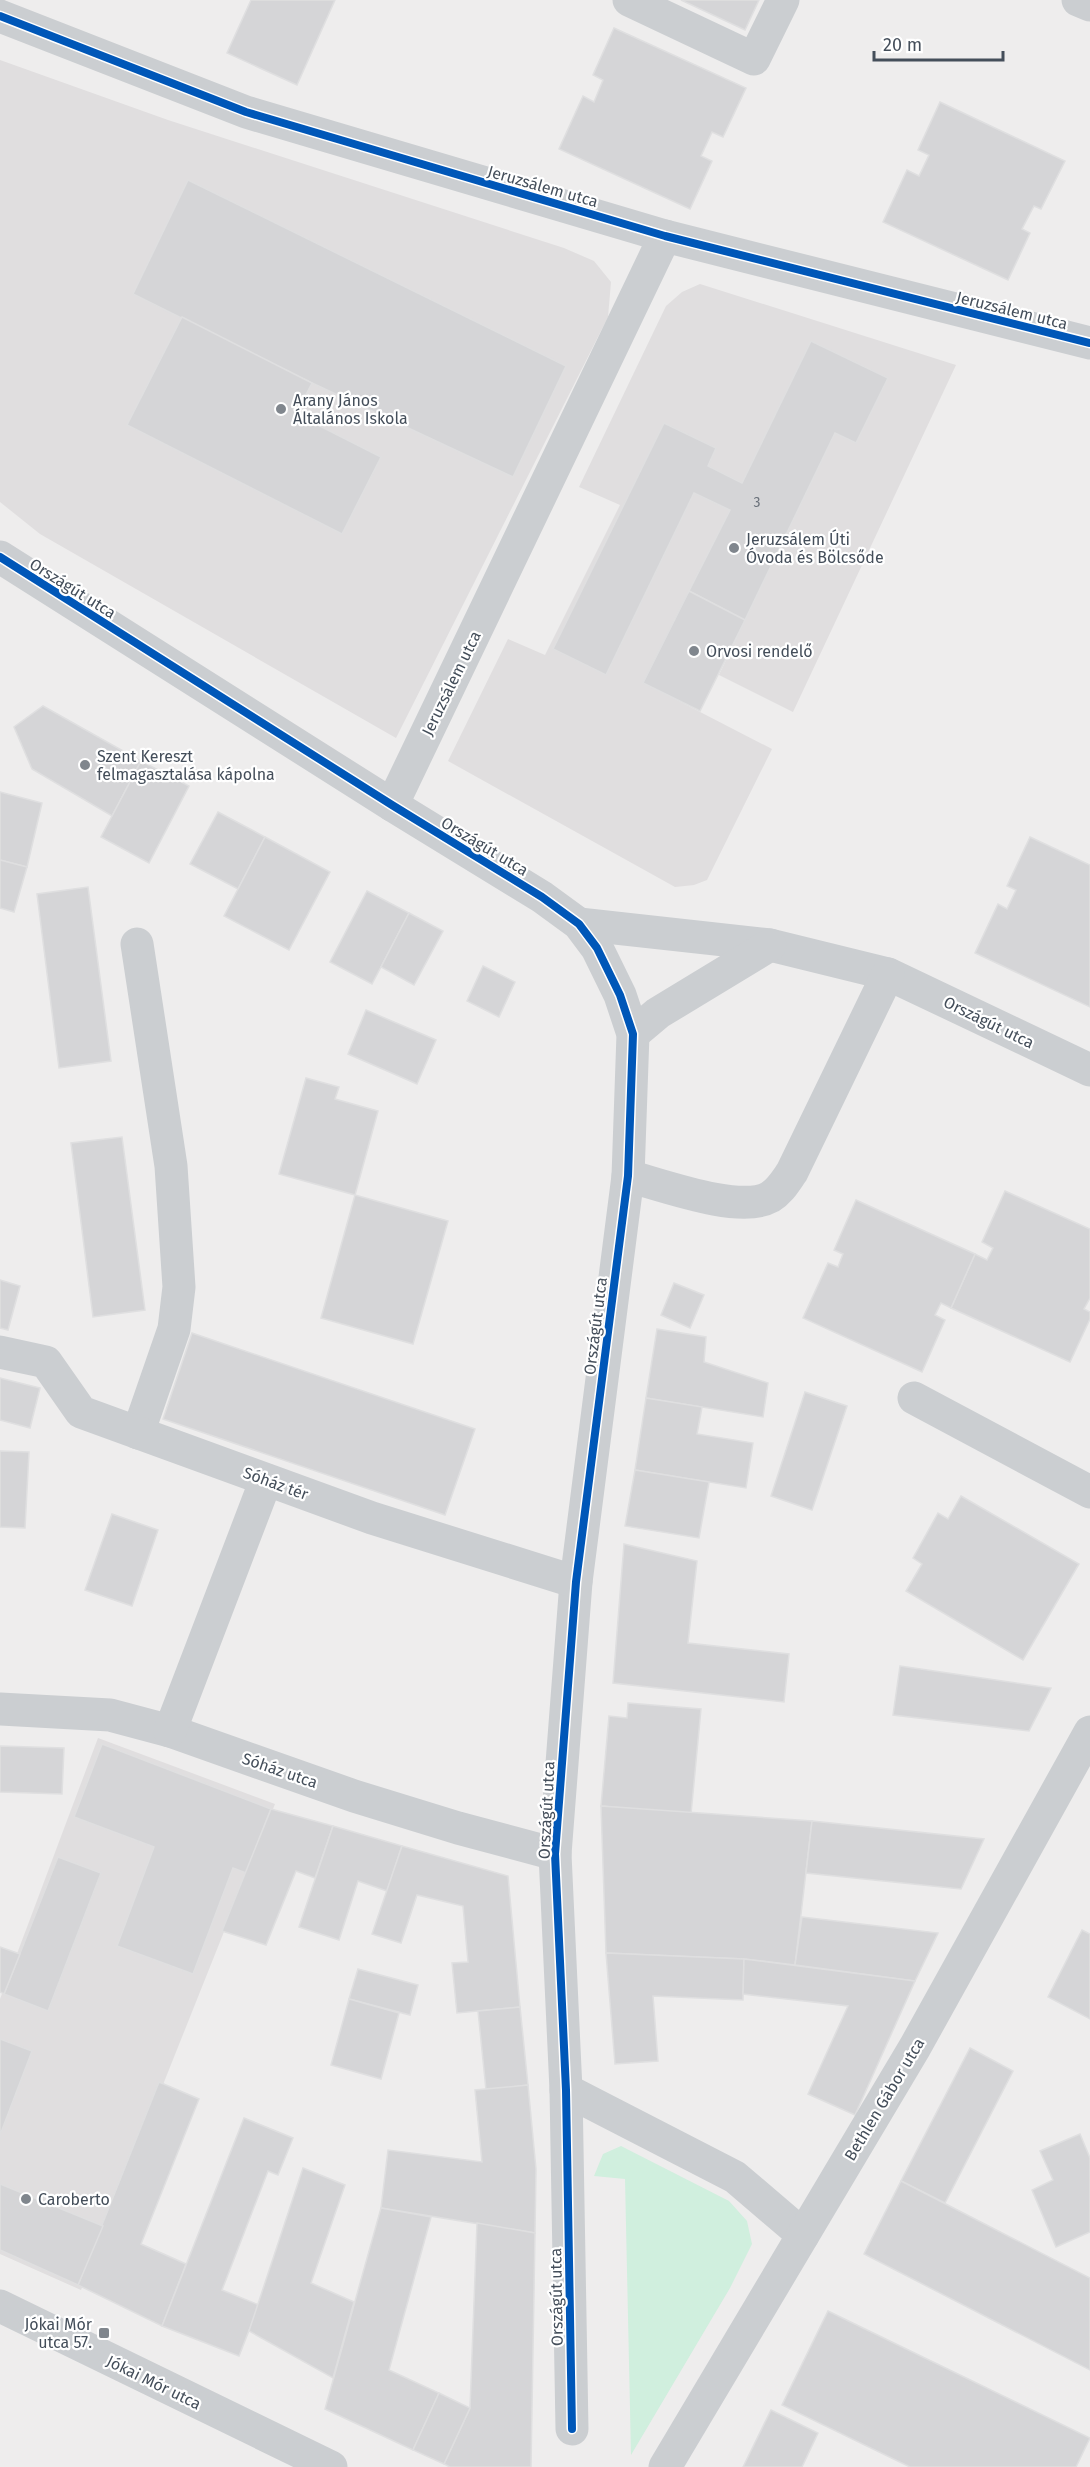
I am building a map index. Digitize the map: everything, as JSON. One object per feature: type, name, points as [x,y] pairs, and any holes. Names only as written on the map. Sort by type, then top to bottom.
[{"type":"street","points":[[629,0],[754,59],[783,0]]},
{"type":"street","points":[[1078,0],[1090,5]]},
{"type":"street","name":"Jeruzsálem utca","points":[[0,16],[246,112],[665,236],[1078,340]]},
{"type":"street","name":"Jeruzsálem utca","points":[[392,805],[665,236]]},
{"type":"street","name":"Országút utca","points":[[0,558],[542,897],[579,924],[597,948],[620,995],[633,1034],[628,1176],[576,1582],[555,1854],[566,2090],[572,2429]]},
{"type":"street","name":"Országút utca","points":[[579,924],[770,945],[888,974],[1090,1070]]},
{"type":"street","points":[[136,944],[171,1166],[179,1287],[174,1329],[138,1433]]},
{"type":"street","points":[[633,1034],[658,1013],[770,945]]},
{"type":"street","points":[[628,1176],[741,1204],[769,1197],[781,1189],[792,1172],[888,974]]},
{"type":"street","name":"Sóház tér","points":[[0,1352],[46,1362],[81,1412],[372,1518],[576,1582]]},
{"type":"street","points":[[914,1398],[1090,1492]]},
{"type":"street","points":[[170,1731],[266,1480]]},
{"type":"street","name":"Sóház utca","points":[[0,1709],[110,1715],[170,1731],[354,1796],[458,1828],[555,1854]]},
{"type":"street","name":"Bethlen Gábor utca","points":[[665,2465],[915,2047],[1090,1732]]},
{"type":"street","points":[[566,2090],[735,2177],[803,2235]]},
{"type":"street","name":"Jókai Mór utca","points":[[0,2306],[320,2464]]},
{"type":"shaded area","name":"Arany János Általános Iskola","points":[[0,60],[168,120],[564,248],[594,261],[611,282],[608,317],[396,738],[40,534],[0,502]]},
{"type":"shaded area","name":"Jeruzsálem Úti Óvoda és Bölcsőde","points":[[700,284],[956,365],[793,712],[719,675],[745,620],[644,683],[772,749],[707,880],[694,885],[675,887],[448,761],[508,639],[545,655],[620,505],[579,487],[666,306],[682,292]]},
{"type":"shaded area","points":[[98,1738],[275,1804],[81,2290],[0,2254],[0,1999]]},
{"type":"green space","points":[[621,2146],[729,2201],[747,2221],[752,2244],[730,2288],[631,2455],[625,2179],[594,2176],[603,2154]]},
{"type":"building","points":[[251,0],[335,0],[297,85],[227,53]]},
{"type":"building","points":[[681,0],[759,0],[745,30]]},
{"type":"building","points":[[614,28],[746,88],[723,137],[712,132],[701,156],[712,161],[690,209],[559,149],[583,96],[594,102],[603,80],[593,75]]},
{"type":"building","points":[[940,102],[1065,161],[1041,209],[1034,206],[1022,229],[1030,233],[1008,280],[883,222],[907,170],[919,176],[929,155],[918,150]]},
{"type":"building","points":[[188,180],[566,366],[513,477],[312,383],[133,294]]},
{"type":"building","points":[[182,317],[312,383],[296,414],[381,457],[342,534],[127,425]]},
{"type":"building","points":[[811,341],[888,378],[856,443],[835,433],[745,620],[689,591],[730,510],[694,493],[606,675],[553,649],[664,423],[716,448],[708,466],[742,483]]},
{"type":"building","name":"Orvosi rendelő","points":[[689,591],[745,620],[700,711],[643,683]]},
{"type":"building","name":"Szent Kereszt felmagasztalása kápolna","points":[[43,706],[141,761],[112,816],[32,769],[14,727]]},
{"type":"building","points":[[141,761],[189,786],[149,863],[101,837]]},
{"type":"building","points":[[0,792],[42,803],[27,867],[0,860]]},
{"type":"building","points":[[218,812],[265,837],[238,889],[190,864]]},
{"type":"building","points":[[265,837],[330,872],[289,950],[224,916]]},
{"type":"building","points":[[1030,837],[1090,865],[1090,1007],[975,953],[998,904],[1007,909],[1016,890],[1007,886]]},
{"type":"building","points":[[0,860],[27,867],[14,912],[0,908]]},
{"type":"building","points":[[88,887],[111,1061],[59,1068],[37,894]]},
{"type":"building","points":[[367,891],[409,913],[372,984],[330,962]]},
{"type":"building","points":[[409,913],[443,931],[414,985],[381,967]]},
{"type":"building","points":[[483,966],[515,982],[499,1017],[467,1001]]},
{"type":"building","points":[[366,1010],[436,1040],[417,1084],[348,1054]]},
{"type":"building","points":[[306,1078],[339,1087],[335,1099],[378,1111],[355,1195],[279,1174]]},
{"type":"building","points":[[122,1137],[145,1310],[93,1317],[71,1143]]},
{"type":"building","points":[[1005,1191],[1090,1229],[1090,1298],[1084,1309],[1090,1312],[1090,1319],[1070,1362],[951,1308],[975,1254],[987,1260],[993,1248],[982,1242]]},
{"type":"building","points":[[355,1195],[448,1221],[413,1344],[321,1318]]},
{"type":"building","points":[[856,1200],[975,1254],[951,1308],[941,1303],[935,1315],[945,1320],[922,1372],[803,1318],[828,1263],[838,1267],[843,1254],[834,1250]]},
{"type":"building","points":[[0,1280],[20,1286],[8,1330],[0,1328]]},
{"type":"building","points":[[674,1283],[704,1295],[690,1328],[661,1315]]},
{"type":"building","points":[[657,1329],[706,1337],[704,1362],[768,1383],[763,1417],[646,1398]]},
{"type":"building","points":[[192,1333],[475,1429],[445,1515],[163,1419]]},
{"type":"building","points":[[0,1378],[40,1388],[30,1428],[0,1420]]},
{"type":"building","points":[[805,1392],[847,1406],[812,1510],[771,1496]]},
{"type":"building","points":[[646,1398],[702,1407],[697,1434],[753,1443],[746,1488],[635,1470]]},
{"type":"building","points":[[0,1451],[29,1452],[25,1528],[0,1527]]},
{"type":"building","points":[[635,1470],[709,1482],[699,1538],[625,1526]]},
{"type":"building","points":[[961,1496],[1079,1564],[1023,1660],[906,1591],[922,1564],[913,1558],[938,1513],[948,1519]]},
{"type":"building","points":[[112,1514],[158,1530],[132,1606],[85,1590]]},
{"type":"building","points":[[624,1544],[697,1561],[688,1643],[789,1654],[784,1702],[613,1683]]},
{"type":"building","points":[[900,1666],[1051,1688],[1029,1731],[893,1715]]},
{"type":"building","points":[[628,1703],[701,1709],[691,1814],[601,1806],[609,1716],[627,1718]]},
{"type":"building","points":[[102,1744],[271,1809],[246,1873],[233,1868],[193,1974],[117,1946],[154,1847],[74,1817]]},
{"type":"building","points":[[0,1746],[64,1748],[62,1794],[0,1792]]},
{"type":"building","points":[[601,1806],[812,1821],[795,1965],[744,1959],[606,1953]]},
{"type":"building","points":[[271,1809],[333,1826],[315,1878],[296,1871],[266,1945],[222,1931]]},
{"type":"building","points":[[812,1821],[984,1839],[961,1889],[806,1873]]},
{"type":"building","points":[[333,1826],[402,1846],[387,1891],[358,1881],[339,1940],[299,1927]]},
{"type":"building","points":[[402,1846],[508,1876],[520,2007],[457,2013],[452,1963],[468,1962],[463,1906],[417,1895],[401,1943],[372,1934]]},
{"type":"building","points":[[58,1857],[101,1873],[48,2011],[4,1994]]},
{"type":"building","points":[[802,1917],[938,1933],[915,1981],[795,1965]]},
{"type":"building","points":[[1082,1930],[1090,1934],[1090,2019],[1048,1997]]},
{"type":"building","points":[[0,1947],[20,1954],[4,1994],[0,1992]]},
{"type":"building","points":[[606,1953],[744,1959],[743,2000],[653,1996],[658,2061],[615,2064]]},
{"type":"building","points":[[744,1959],[915,1981],[855,2115],[808,2094],[848,2006],[743,1994]]},
{"type":"building","points":[[358,1969],[418,1985],[410,2015],[349,1999]]},
{"type":"building","points":[[349,1999],[399,2013],[381,2079],[331,2065]]},
{"type":"building","points":[[520,2007],[528,2085],[486,2090],[478,2011]]},
{"type":"building","points":[[0,2039],[32,2051],[0,2135]]},
{"type":"building","points":[[970,2048],[1013,2071],[945,2203],[901,2181]]},
{"type":"building","points":[[159,2082],[199,2099],[141,2244],[186,2264],[162,2326],[78,2285]]},
{"type":"building","points":[[528,2085],[536,2169],[535,2233],[381,2208],[388,2150],[482,2162],[475,2090]]},
{"type":"building","points":[[244,2118],[293,2138],[278,2175],[268,2171],[222,2290],[259,2305],[239,2356],[162,2326]]},
{"type":"building","points":[[1080,2134],[1090,2158],[1090,2232],[1056,2247],[1032,2190],[1053,2180],[1040,2151]]},
{"type":"building","points":[[303,2168],[345,2185],[311,2283],[354,2302],[333,2378],[249,2331]]},
{"type":"building","points":[[901,2181],[1090,2278],[1090,2370],[864,2254]]},
{"type":"building","points":[[0,2184],[103,2226],[78,2285],[0,2250]]},
{"type":"building","points":[[381,2208],[431,2217],[389,2370],[439,2393],[413,2450],[325,2409]]},
{"type":"building","points":[[477,2223],[535,2233],[531,2467],[450,2467],[444,2464],[470,2408]]},
{"type":"building","points":[[828,2311],[1090,2438],[1076,2467],[910,2467],[782,2405]]},
{"type":"building","points":[[439,2393],[470,2408],[444,2464],[413,2450]]},
{"type":"building","points":[[771,2410],[818,2433],[802,2467],[743,2467]]},
{"type":"cycle path","points":[[0,16],[246,112],[665,236],[1090,343]]},
{"type":"cycle path","points":[[0,557],[542,897],[579,924],[597,948],[620,995],[633,1034],[628,1176],[576,1582],[555,1854],[566,2090],[572,2429]]},
{"type":"place","name":"Arany János Általános Iskola","points":[[281,409]]},
{"type":"place","name":"Jeruzsálem Úti Óvoda és Bölcsőde","points":[[734,548]]},
{"type":"place","name":"Orvosi rendelő","points":[[694,651]]},
{"type":"place","name":"Szent Kereszt felmagasztalása kápolna","points":[[85,765]]},
{"type":"place","name":"Caroberto","points":[[26,2199]]},
{"type":"place","name":"Jókai Mór utca 57.","points":[[104,2333]]}]
